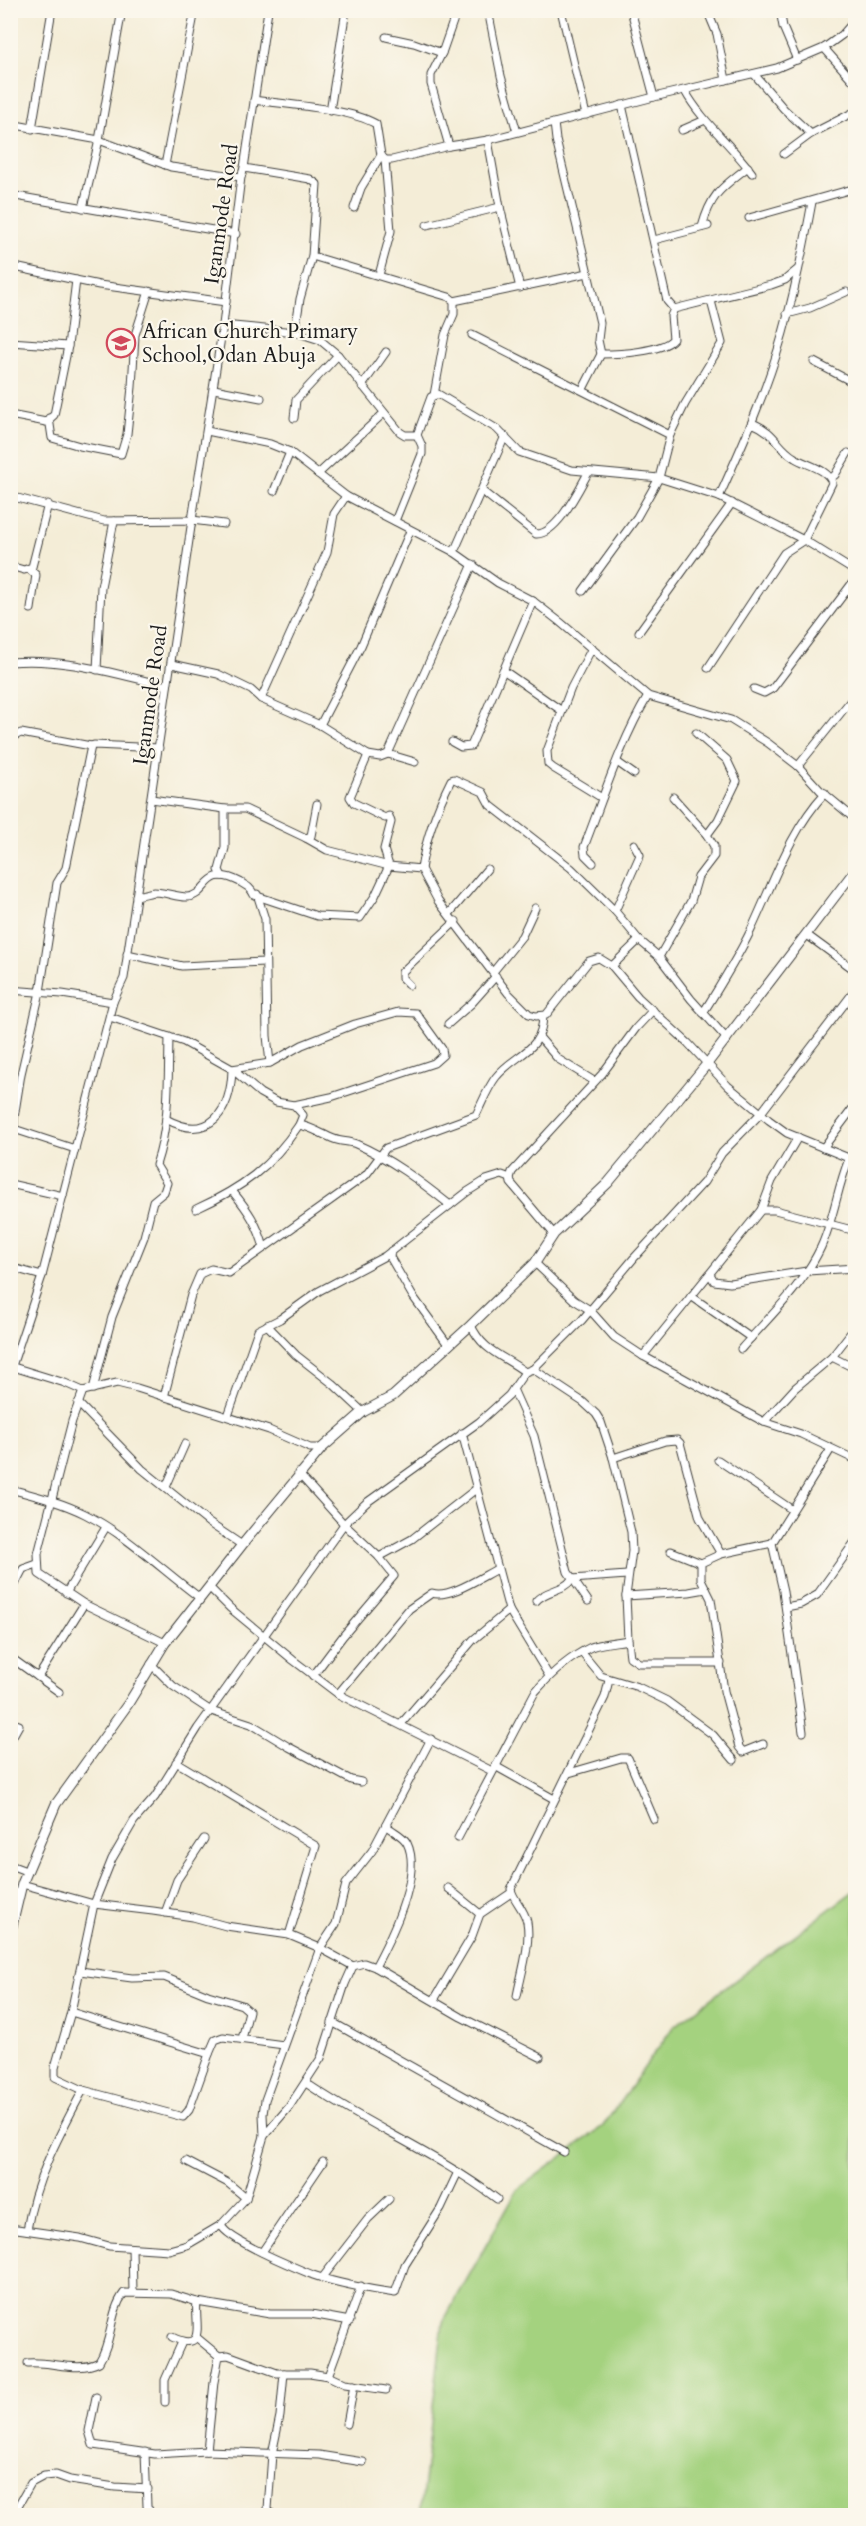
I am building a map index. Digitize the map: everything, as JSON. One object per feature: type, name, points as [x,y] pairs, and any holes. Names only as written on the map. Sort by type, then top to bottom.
[{"type":"street","points":[[33,129],[52,10]]},
{"type":"street","points":[[83,208],[99,140],[122,10]]},
{"type":"street","points":[[165,165],[195,10]]},
{"type":"street","name":"Iganmode Road","points":[[11,1368],[42,1276],[113,1002],[124,978],[192,520],[214,389],[236,234],[241,177],[268,10]]},
{"type":"street","points":[[330,111],[346,10]]},
{"type":"street","points":[[449,146],[431,84],[431,75],[442,53],[457,10]]},
{"type":"street","points":[[488,10],[501,76],[517,132]]},
{"type":"street","points":[[561,10],[586,115]]},
{"type":"street","points":[[631,10],[654,96]]},
{"type":"street","points":[[707,10],[717,34],[726,80]]},
{"type":"street","points":[[780,10],[783,27],[797,60]]},
{"type":"street","points":[[383,157],[392,160],[449,146],[488,140],[654,96],[754,74],[797,60],[824,48],[842,35],[855,19]]},
{"type":"street","points":[[386,37],[414,43],[442,53]]},
{"type":"street","points":[[824,48],[855,84]]},
{"type":"street","points":[[754,74],[784,109],[811,134]]},
{"type":"street","points":[[654,240],[705,227],[707,210],[717,191],[749,170],[705,120],[685,91]]},
{"type":"street","points":[[254,100],[330,111],[370,120],[376,124],[383,157],[391,231],[379,275]]},
{"type":"street","points":[[622,105],[667,302],[674,309]]},
{"type":"street","points":[[784,154],[811,134],[855,111]]},
{"type":"street","points":[[682,130],[705,120]]},
{"type":"street","points":[[554,123],[556,140],[600,323],[598,340],[601,354],[583,389]]},
{"type":"street","points":[[10,124],[99,140],[165,165],[241,177]]},
{"type":"street","points":[[488,140],[500,207],[520,288]]},
{"type":"street","points":[[354,208],[362,188],[383,157]]},
{"type":"street","points":[[244,168],[315,181],[312,256],[300,299],[295,332]]},
{"type":"street","points":[[749,218],[854,189],[855,203]]},
{"type":"street","points":[[10,195],[236,234]]},
{"type":"street","points":[[719,497],[752,423],[788,314],[812,202]]},
{"type":"street","points":[[427,225],[500,207]]},
{"type":"street","points":[[312,256],[449,297],[453,301],[454,314],[445,335],[434,395],[431,397],[417,435],[422,446],[422,454],[395,521]]},
{"type":"street","points":[[10,266],[76,280],[226,303]]},
{"type":"street","points":[[674,309],[785,280],[797,270]]},
{"type":"street","points":[[453,301],[588,273]]},
{"type":"street","points":[[10,416],[46,422],[54,415],[68,346],[76,280]]},
{"type":"street","points":[[49,418],[52,438],[80,447],[121,454],[127,434],[135,335],[149,291]]},
{"type":"street","points":[[788,314],[810,308],[846,292]]},
{"type":"street","points":[[583,591],[637,517],[659,478],[670,435],[685,404],[722,343],[711,301]]},
{"type":"street","points":[[601,354],[635,352],[670,342],[674,334],[671,316],[674,309]]},
{"type":"street","points":[[223,325],[295,332],[320,340],[338,355],[384,413],[405,435],[417,435]]},
{"type":"street","points":[[472,335],[583,389],[670,435]]},
{"type":"street","points":[[10,342],[68,346]]},
{"type":"street","points":[[362,386],[386,352]]},
{"type":"street","points":[[294,418],[296,400],[338,355]]},
{"type":"street","points":[[814,362],[855,384]]},
{"type":"street","points":[[214,389],[261,398]]},
{"type":"street","points":[[434,395],[444,396],[497,429],[519,452],[526,456],[588,472],[659,478],[719,497],[804,540],[855,572]]},
{"type":"street","points":[[318,474],[384,413]]},
{"type":"street","points":[[708,668],[784,553],[804,540],[831,489],[831,478],[828,474],[792,457],[767,429],[752,423]]},
{"type":"street","points":[[207,431],[270,444],[290,452],[346,496],[454,552],[498,583],[533,601],[648,696],[731,720],[768,743],[798,766],[855,820]]},
{"type":"street","points":[[454,552],[505,436]]},
{"type":"street","points":[[273,491],[290,452]]},
{"type":"street","points":[[831,478],[836,475],[848,453]]},
{"type":"street","points":[[482,491],[536,534],[541,534],[549,530],[569,507],[588,472]]},
{"type":"street","points":[[10,496],[48,504],[104,521],[192,520],[224,524]]},
{"type":"street","points":[[261,699],[327,552],[334,514],[346,496]]},
{"type":"street","points":[[29,569],[36,556],[48,504]]},
{"type":"street","points":[[639,632],[732,504]]},
{"type":"street","points":[[97,670],[101,587],[114,521]]},
{"type":"street","points":[[320,725],[361,646],[410,531]]},
{"type":"street","points":[[388,754],[473,564]]},
{"type":"street","points":[[10,566],[29,569],[36,575],[31,609]]},
{"type":"street","points":[[754,689],[764,693],[773,688],[855,578]]},
{"type":"street","points":[[452,742],[461,747],[471,746],[533,601]]},
{"type":"street","points":[[592,648],[581,667],[547,751],[548,765],[602,798]]},
{"type":"street","points":[[10,662],[40,659],[167,686]]},
{"type":"street","points":[[172,664],[218,674],[251,690],[261,699],[320,725],[368,754],[380,757],[388,754],[415,762]]},
{"type":"street","points":[[503,670],[562,711]]},
{"type":"street","points":[[798,766],[855,694]]},
{"type":"street","points":[[593,863],[584,851],[602,798],[638,713],[648,696]]},
{"type":"street","points":[[696,733],[730,763],[737,781],[718,820],[707,835]]},
{"type":"street","points":[[12,735],[30,735],[91,746],[159,748]]},
{"type":"street","points":[[10,1126],[40,992],[57,883],[66,868],[91,746]]},
{"type":"street","points":[[136,896],[154,892],[189,897],[201,891],[209,880],[222,876],[237,881],[252,889],[254,895],[257,894],[271,902],[317,916],[358,919],[375,896],[389,866],[384,849],[391,822],[389,816],[385,818],[354,803],[350,797],[368,754]]},
{"type":"street","points":[[617,762],[634,774]]},
{"type":"street","points":[[543,1017],[529,1014],[508,993],[456,921],[438,901],[421,869],[426,840],[434,826],[438,806],[451,780],[454,779],[483,792],[490,805],[571,868],[615,911],[639,940],[659,957],[703,1013],[727,1039]]},
{"type":"street","points":[[703,1013],[723,982],[749,933],[780,864],[815,804],[825,794]]},
{"type":"street","points":[[659,957],[691,901],[698,877],[714,856],[714,846],[707,835],[673,797]]},
{"type":"street","points":[[151,799],[225,809],[245,809],[327,850],[389,866],[421,869]]},
{"type":"street","points":[[306,838],[311,836],[317,804]]},
{"type":"street","points":[[222,876],[219,870],[225,848],[225,809]]},
{"type":"street","points":[[615,911],[640,855],[634,844]]},
{"type":"street","points":[[449,914],[487,869]]},
{"type":"street","points":[[10,1934],[26,1871],[56,1804],[128,1704],[165,1643],[298,1473],[322,1448],[363,1412],[393,1396],[535,1263],[554,1234],[608,1183],[707,1064],[855,869]]},
{"type":"street","points":[[257,894],[265,919],[270,1063]]},
{"type":"street","points":[[448,1024],[472,1003],[495,974],[522,936],[535,908]]},
{"type":"street","points":[[409,985],[402,978],[402,972],[456,921]]},
{"type":"street","points":[[807,935],[855,971]]},
{"type":"street","points":[[612,966],[639,940]]},
{"type":"street","points":[[127,954],[183,966],[265,962]]},
{"type":"street","points":[[164,1397],[198,1277],[211,1269],[229,1274],[366,1175],[386,1148],[476,1115],[496,1077],[522,1056],[539,1037],[543,1031],[543,1017],[589,960],[599,958],[612,966],[638,997],[728,1086],[761,1113],[787,1133],[852,1160],[839,1183],[830,1226],[821,1248],[807,1271],[741,1349]]},
{"type":"street","points":[[284,2045],[223,2037],[215,2040],[189,2110],[183,2117],[83,2090],[55,2077],[54,2073],[71,2012],[94,1904],[112,1859],[134,1821],[156,1797],[176,1762],[344,1524],[366,1503],[479,1422],[513,1389],[525,1372],[533,1369],[560,1344],[634,1258],[704,1182],[722,1153],[761,1113],[855,989]]},
{"type":"street","points":[[10,990],[113,1002]]},
{"type":"street","points":[[554,1234],[511,1183],[512,1172],[602,1074],[636,1028],[653,1010]]},
{"type":"street","points":[[110,1017],[211,1055],[232,1069],[260,1093],[276,1102],[294,1105],[331,1097],[434,1063],[443,1055],[442,1048],[416,1013],[398,1012],[355,1024],[302,1046],[270,1063],[232,1069]]},
{"type":"street","points":[[539,1037],[558,1059],[594,1082]]},
{"type":"street","points":[[93,1389],[112,1317],[144,1237],[153,1201],[164,1192],[167,1183],[156,1164],[164,1142],[169,1038]]},
{"type":"street","points":[[166,1119],[183,1128],[206,1125],[222,1112],[232,1088],[232,1069]]},
{"type":"street","points":[[823,1148],[855,1104]]},
{"type":"street","points":[[196,1209],[233,1192],[282,1151],[303,1115],[294,1105]]},
{"type":"street","points":[[12,1115],[14,1129],[75,1149]]},
{"type":"street","points":[[299,1125],[312,1127],[334,1139],[354,1143],[410,1174],[450,1205]]},
{"type":"street","points":[[643,1356],[761,1210],[772,1181],[798,1137]]},
{"type":"street","points":[[228,1416],[258,1330],[319,1291],[391,1251],[467,1192],[495,1176],[502,1175],[510,1178]]},
{"type":"street","points":[[10,1184],[63,1197]]},
{"type":"street","points":[[233,1192],[254,1219],[264,1248]]},
{"type":"street","points":[[761,1210],[775,1210],[855,1231]]},
{"type":"street","points":[[391,1251],[390,1257],[412,1295],[449,1346]]},
{"type":"street","points":[[535,1263],[574,1300],[590,1310],[614,1337],[643,1356],[764,1422],[801,1434],[855,1460]]},
{"type":"street","points":[[10,1267],[42,1276]]},
{"type":"street","points":[[710,1274],[714,1281],[730,1283],[807,1271],[855,1268]]},
{"type":"street","points":[[692,1296],[751,1338]]},
{"type":"street","points":[[267,1325],[296,1355],[333,1384],[363,1412]]},
{"type":"street","points":[[471,1325],[477,1338],[495,1353],[525,1372]]},
{"type":"street","points":[[764,1422],[795,1388],[832,1357],[855,1326]]},
{"type":"street","points":[[832,1357],[855,1369]]},
{"type":"street","points":[[11,1368],[34,1372],[83,1391],[117,1383],[228,1416],[288,1437],[310,1448],[322,1448]]},
{"type":"street","points":[[533,1369],[584,1402],[596,1414],[613,1458],[631,1532],[632,1551],[626,1596],[630,1657],[639,1664],[721,1663]]},
{"type":"street","points":[[513,1389],[534,1436],[568,1572],[588,1601]]},
{"type":"street","points":[[39,1574],[38,1554],[83,1391]]},
{"type":"street","points":[[78,1403],[142,1469],[209,1523],[242,1545]]},
{"type":"street","points":[[462,1433],[509,1610],[549,1676]]},
{"type":"street","points":[[613,1458],[665,1441],[677,1440],[680,1443],[700,1518],[721,1554]]},
{"type":"street","points":[[166,1487],[185,1444]]},
{"type":"street","points":[[803,1732],[795,1688],[786,1607],[772,1543],[791,1509],[831,1449]]},
{"type":"street","points":[[718,1460],[791,1509]]},
{"type":"street","points":[[298,1473],[344,1524],[379,1557],[394,1576],[343,1636],[313,1676]]},
{"type":"street","points":[[10,1489],[52,1501],[84,1514],[106,1527],[200,1598]]},
{"type":"street","points":[[379,1557],[412,1539],[476,1489]]},
{"type":"street","points":[[66,1593],[106,1527]]},
{"type":"street","points":[[786,1607],[801,1604],[817,1595],[855,1540]]},
{"type":"street","points":[[671,1551],[702,1563],[721,1554],[772,1543]]},
{"type":"street","points":[[702,1563],[700,1571],[711,1599],[724,1691],[740,1750],[743,1752],[763,1744]]},
{"type":"street","points":[[10,1594],[23,1569],[37,1564]]},
{"type":"street","points":[[27,1567],[84,1604],[165,1643]]},
{"type":"street","points":[[338,1694],[376,1646],[417,1604],[432,1593],[440,1596],[449,1593],[497,1569]]},
{"type":"street","points":[[536,1601],[540,1596],[564,1588],[572,1579],[627,1575]]},
{"type":"street","points":[[209,1587],[230,1608],[338,1694],[555,1799]]},
{"type":"street","points":[[626,1596],[706,1589]]},
{"type":"street","points":[[38,1677],[84,1604]]},
{"type":"street","points":[[401,1724],[473,1640],[509,1610]]},
{"type":"street","points":[[458,1838],[535,1692],[549,1676],[592,1647],[628,1640]]},
{"type":"street","points":[[582,1653],[595,1670],[609,1680],[638,1687],[667,1701],[713,1735],[734,1760]]},
{"type":"street","points":[[10,1657],[59,1692]]},
{"type":"street","points":[[152,1664],[173,1686],[211,1712],[251,1724],[330,1769],[351,1780],[361,1782]]},
{"type":"street","points":[[434,2001],[472,1936],[480,1914],[511,1893],[517,1876],[605,1697],[609,1680]]},
{"type":"street","points":[[10,1722],[20,1725],[10,1741]]},
{"type":"street","points":[[10,2228],[80,2238],[109,2246],[169,2250],[187,2245],[221,2225],[246,2198],[264,2136],[264,2106],[320,1948],[336,1924],[346,1884],[372,1851],[431,1739]]},
{"type":"street","points":[[569,1773],[628,1758],[654,1819]]},
{"type":"street","points":[[176,1762],[316,1846],[289,1935]]},
{"type":"street","points":[[375,1967],[394,1931],[410,1876],[410,1859],[406,1842],[386,1825]]},
{"type":"street","points":[[165,1913],[177,1880],[204,1839]]},
{"type":"street","points":[[10,1865],[26,1871]]},
{"type":"street","points":[[22,1884],[94,1904],[165,1913],[226,1926],[289,1935],[320,1948],[353,1966],[364,1963],[375,1967],[461,2017],[540,2057]]},
{"type":"street","points":[[448,1888],[480,1914]]},
{"type":"street","points":[[511,1893],[523,1909],[528,1925],[517,1996]]},
{"type":"street","points":[[264,2136],[290,2107],[321,2058],[353,1966]]},
{"type":"street","points":[[80,1971],[132,1978],[164,1977],[208,1995],[242,2005],[249,2011],[242,2039]]},
{"type":"street","points":[[71,2012],[209,2054]]},
{"type":"street","points":[[332,2022],[564,2152]]},
{"type":"street","points":[[306,2083],[339,2106],[458,2172],[496,2199]]},
{"type":"street","points":[[27,2230],[31,2202],[38,2183],[57,2137],[83,2090]]},
{"type":"street","points":[[186,2161],[228,2183],[246,2198]]},
{"type":"street","points":[[262,2252],[323,2162]]},
{"type":"street","points":[[221,2225],[223,2232],[262,2252],[323,2277],[395,2293],[398,2290],[405,2265],[441,2208],[458,2172]]},
{"type":"street","points":[[323,2277],[368,2219],[389,2199]]},
{"type":"street","points":[[132,2248],[133,2292]]},
{"type":"street","points":[[328,2376],[362,2286]]},
{"type":"street","points":[[28,2363],[84,2368],[99,2362],[110,2338],[118,2301],[124,2293],[171,2294],[197,2302],[270,2314],[311,2314],[350,2321]]},
{"type":"street","points":[[172,2337],[182,2342],[189,2342],[196,2337],[199,2332],[197,2302]]},
{"type":"street","points":[[196,2337],[219,2356],[228,2355],[284,2373],[328,2376],[354,2385],[386,2390]]},
{"type":"street","points":[[165,2402],[165,2380],[182,2342]]},
{"type":"street","points":[[207,2451],[219,2356]]},
{"type":"street","points":[[273,2516],[268,2509],[272,2454],[280,2416],[284,2373]]},
{"type":"street","points":[[347,2424],[354,2385]]},
{"type":"street","points":[[96,2397],[90,2432],[93,2445],[145,2452],[207,2451],[319,2455],[363,2462]]},
{"type":"street","points":[[145,2452],[147,2506],[152,2516]]},
{"type":"street","points":[[12,2516],[31,2483],[44,2476],[56,2475],[70,2480],[115,2487],[148,2488]]},
{"type":"green space","points":[[855,1890],[855,2515],[420,2516],[443,2322],[517,2190],[603,2126],[673,2027]]},
{"type":"place","name":"African Church Primary School,Odan Abuja","points":[[121,343]]}]
